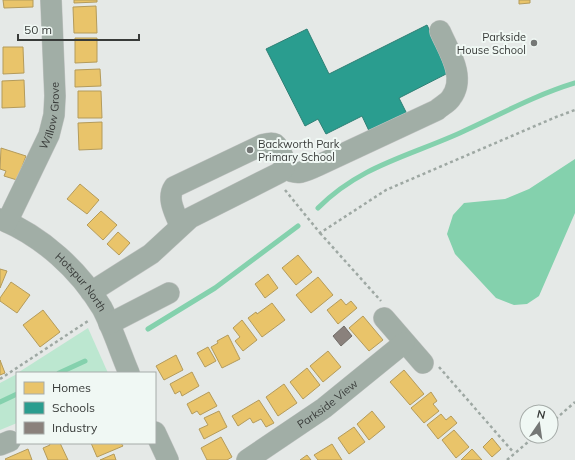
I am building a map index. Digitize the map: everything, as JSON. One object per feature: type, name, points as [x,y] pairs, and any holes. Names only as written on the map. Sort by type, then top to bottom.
[{"type":"street","name":"Willow Grove","points":[[4,221],[49,135],[54,115],[55,96],[51,0]]},
{"type":"street","points":[[91,292],[151,254],[164,244],[180,226],[190,218],[279,173],[289,171],[301,172],[317,166],[437,110],[451,98],[457,85],[457,69],[440,31]]},
{"type":"street","points":[[180,226],[170,198],[174,187],[269,143],[278,148],[289,171]]},
{"type":"street","name":"Hotspur North","points":[[4,221],[47,246],[70,268],[91,292],[106,317],[130,372]]},
{"type":"street","points":[[106,317],[169,294]]},
{"type":"street","points":[[384,318],[423,363]]},
{"type":"street","name":"Parkside View","points":[[247,460],[324,408],[404,342]]},
{"type":"street","points":[[156,434],[168,460]]},
{"type":"path","points":[[289,171],[285,191],[320,233],[364,204],[407,180],[556,116],[575,110]]},
{"type":"path","points":[[0,379],[106,317]]},
{"type":"path","points":[[559,416],[575,402]]},
{"type":"path","points":[[507,460],[526,444]]},
{"type":"shaded area","points":[[575,159],[575,213],[539,296],[527,304],[514,305],[496,298],[455,254],[447,234],[453,215],[464,203],[505,199],[529,189]]},
{"type":"shaded area","points":[[88,328],[108,372],[19,372]]},
{"type":"shaded area","points":[[16,375],[16,423],[0,430],[0,383]]},
{"type":"building: Homes","points":[[3,0],[33,0],[33,7],[4,8]]},
{"type":"building: Homes","points":[[74,0],[97,0],[97,2],[74,3]]},
{"type":"building: Homes","points":[[519,0],[530,0],[530,3],[519,4]]},
{"type":"building: Homes","points":[[96,6],[97,33],[74,33],[73,7]]},
{"type":"building: Homes","points":[[75,38],[97,38],[97,62],[75,63]]},
{"type":"building: Homes","points":[[3,47],[23,47],[24,73],[3,74]]},
{"type":"building: Homes","points":[[100,69],[101,86],[75,87],[75,70]]},
{"type":"building: Homes","points":[[24,80],[25,107],[2,108],[2,81]]},
{"type":"building: Homes","points":[[78,91],[101,91],[102,118],[78,118]]},
{"type":"building: Homes","points":[[102,122],[102,149],[79,150],[78,123]]},
{"type":"building: Homes","points":[[1,148],[26,156],[17,180],[4,176],[6,171],[0,169]]},
{"type":"building: Homes","points":[[80,184],[99,200],[87,214],[67,199]]},
{"type":"building: Homes","points":[[101,211],[117,225],[103,240],[87,225]]},
{"type":"building: Homes","points":[[118,232],[130,243],[119,255],[107,244]]},
{"type":"building: Homes","points":[[298,255],[312,272],[296,285],[282,268]]},
{"type":"building: Homes","points":[[0,269],[7,271],[0,288]]},
{"type":"building: Homes","points":[[268,274],[278,288],[265,298],[255,284]]},
{"type":"building: Homes","points":[[318,277],[333,295],[311,313],[296,295]]},
{"type":"building: Homes","points":[[11,282],[30,295],[17,313],[0,301],[0,298]]},
{"type":"building: Homes","points":[[341,299],[346,305],[351,301],[357,308],[338,324],[327,310]]},
{"type":"building: Homes","points":[[272,303],[285,320],[262,337],[248,318],[256,312],[257,314]]},
{"type":"building: Homes","points":[[43,310],[60,332],[40,347],[23,325]]},
{"type":"building: Homes","points":[[363,316],[383,340],[369,351],[349,328]]},
{"type":"building: Homes","points":[[242,320],[257,340],[243,351],[235,341],[240,337],[233,328]]},
{"type":"building: Homes","points":[[228,335],[240,359],[222,368],[211,347],[218,343],[217,341]]},
{"type":"building: Homes","points":[[208,347],[216,361],[205,367],[197,353]]},
{"type":"building: Homes","points":[[328,351],[341,367],[323,382],[310,366]]},
{"type":"building: Homes","points":[[176,355],[183,370],[164,380],[156,366]]},
{"type":"building: Homes","points":[[0,360],[5,373],[0,375]]},
{"type":"building: Homes","points":[[307,368],[320,385],[303,399],[290,382]]},
{"type":"building: Homes","points":[[404,370],[424,394],[410,405],[390,382]]},
{"type":"building: Homes","points":[[192,372],[199,386],[182,396],[180,391],[175,394],[170,384]]},
{"type":"building: Homes","points":[[284,384],[297,403],[278,416],[266,397]]},
{"type":"building: Homes","points":[[209,392],[217,406],[200,415],[197,411],[192,414],[187,404]]},
{"type":"building: Homes","points":[[431,392],[437,401],[433,404],[439,411],[424,423],[411,408]]},
{"type":"building: Homes","points":[[259,400],[274,423],[266,427],[261,419],[253,423],[250,418],[238,426],[232,416]]},
{"type":"building: Homes","points":[[219,411],[227,427],[204,439],[199,429],[208,425],[204,418]]},
{"type":"building: Homes","points":[[372,411],[385,427],[369,440],[357,424]]},
{"type":"building: Homes","points":[[441,414],[446,420],[451,416],[457,423],[438,439],[427,425]]},
{"type":"building: Homes","points":[[354,427],[365,442],[349,454],[338,438]]},
{"type":"building: Homes","points":[[454,430],[469,447],[456,458],[442,440]]},
{"type":"building: Homes","points":[[221,437],[232,457],[227,460],[207,460],[201,448]]},
{"type":"building: Homes","points":[[492,438],[501,449],[492,457],[483,447]]},
{"type":"building: Homes","points":[[60,444],[68,460],[48,460],[43,448],[50,445]]},
{"type":"building: Homes","points":[[91,444],[122,444],[123,446],[97,457]]},
{"type":"building: Homes","points":[[332,444],[342,460],[318,460],[314,455]]},
{"type":"building: Homes","points":[[28,449],[32,460],[5,459]]},
{"type":"building: Homes","points":[[472,449],[482,460],[461,460]]},
{"type":"building: Homes","points":[[114,454],[116,460],[100,460]]},
{"type":"building: Homes","points":[[307,455],[311,460],[300,460]]},
{"type":"building: Schools","points":[[427,25],[450,72],[399,98],[407,114],[370,133],[362,116],[326,134],[318,119],[305,126],[266,49],[307,29],[329,74]]},
{"type":"building: Industry","points":[[344,326],[352,336],[341,346],[333,336]]},
{"type":"waterway","points":[[318,208],[333,194],[349,183],[381,165],[453,136],[544,94],[575,83]]},
{"type":"waterway","points":[[148,329],[215,288],[298,226]]},
{"type":"waterway","points":[[61,372],[85,361]]},
{"type":"waterway","points":[[0,402],[16,394]]},
{"type":"place","name":"Parkside House School","points":[[534,43]]},
{"type":"place","name":"Backworth Park Primary School","points":[[250,150]]}]
